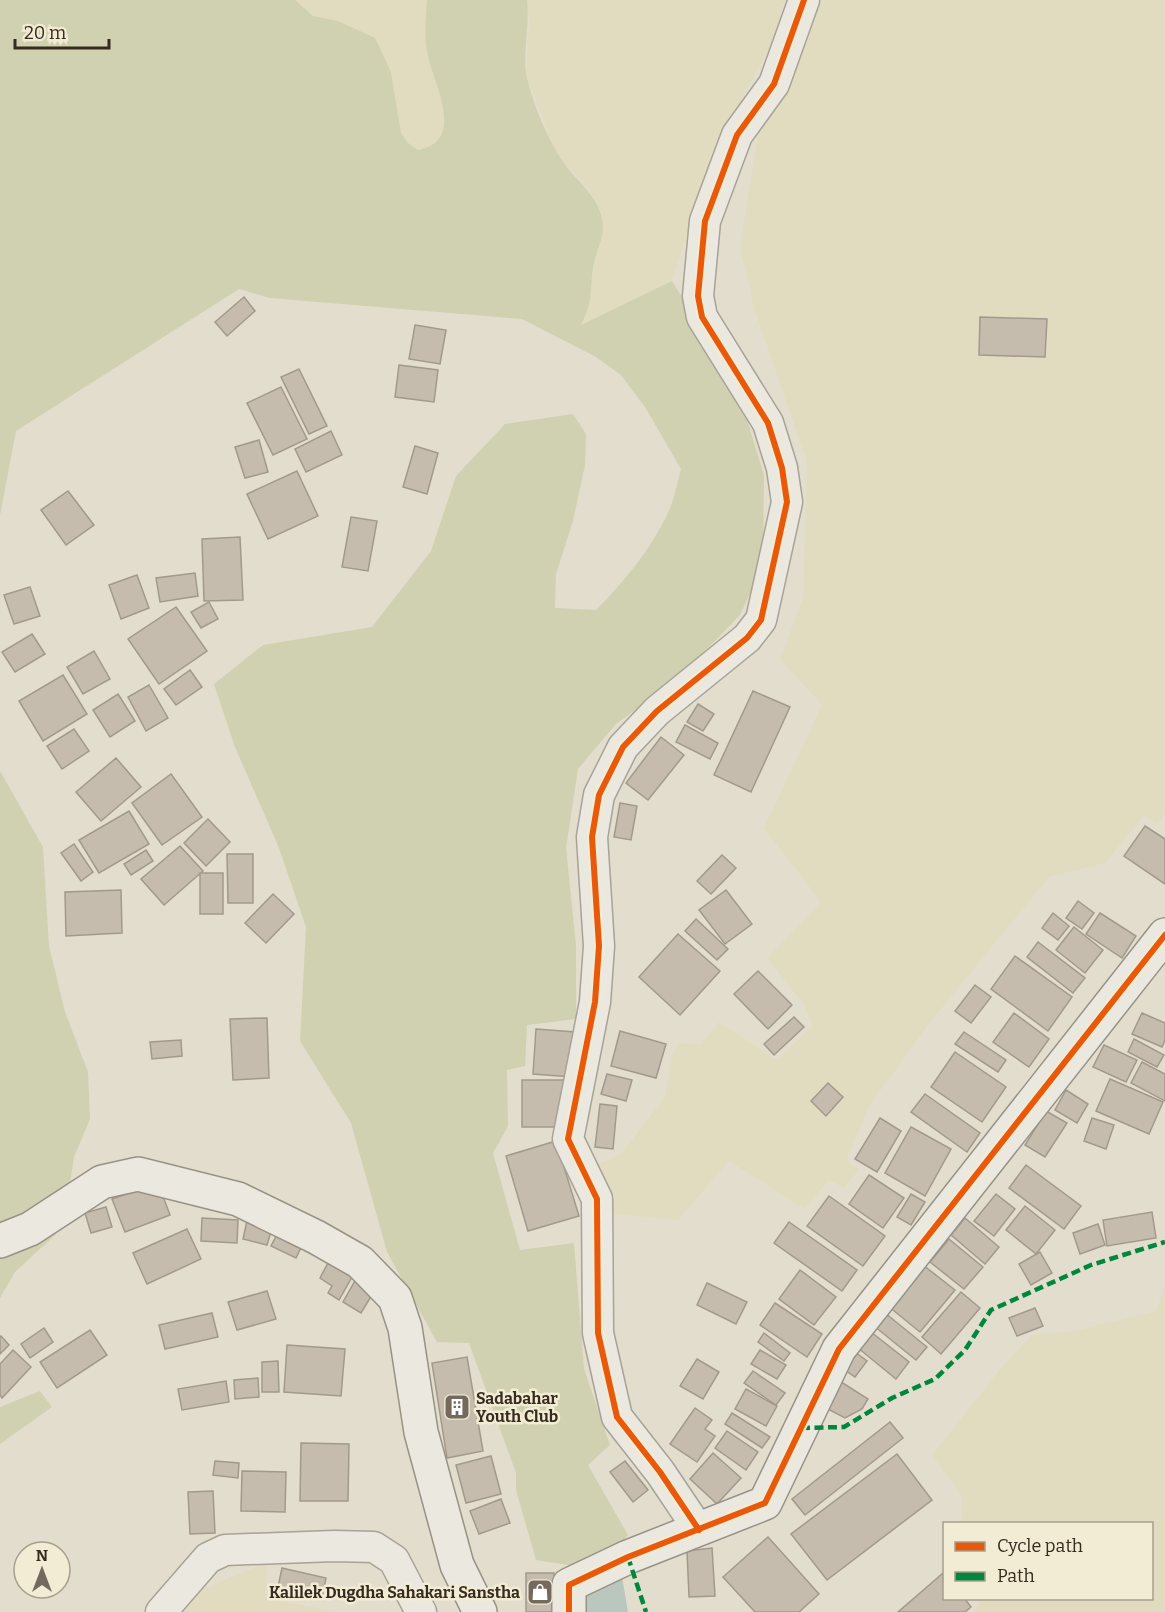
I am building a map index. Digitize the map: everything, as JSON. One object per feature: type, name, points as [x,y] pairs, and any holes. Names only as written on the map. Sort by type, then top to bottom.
[{"type":"street","points":[[699,1530],[660,1472],[616,1417],[598,1333],[597,1199],[568,1138],[595,1002],[599,946],[598,895],[592,837],[599,795],[623,747],[657,711],[747,638],[760,620],[787,502],[782,468],[768,423],[702,317],[698,296],[705,221],[726,162],[737,135],[774,84],[804,0]]},
{"type":"street","points":[[569,1598],[628,1557],[765,1503],[839,1349],[1165,935]]},
{"type":"street","points":[[0,1240],[30,1229],[102,1182],[138,1174],[238,1199],[316,1237],[360,1262],[395,1298],[405,1328],[421,1432],[457,1565],[480,1612]]},
{"type":"street","points":[[161,1612],[208,1558],[225,1550],[334,1546],[374,1547],[394,1560],[421,1612]]},
{"type":"shaded area","points":[[295,0],[427,0],[427,52],[445,114],[445,127],[440,139],[431,148],[418,150],[408,143],[401,133],[391,72],[338,21],[313,16]]},
{"type":"shaded area","points":[[527,0],[785,0],[771,46],[713,150],[672,281],[580,326],[603,228],[597,203],[583,182],[565,164],[552,143],[526,75],[529,17]]},
{"type":"shaded area","points":[[821,0],[1165,0],[1165,812],[1158,824],[1144,816],[1105,863],[1049,877],[931,1021],[869,1106],[846,1161],[859,1169],[844,1188],[829,1180],[804,1209],[729,1161],[678,1220],[613,1214],[594,1166],[621,1154],[665,1097],[672,1056],[679,1043],[701,1044],[719,1022],[777,1060],[813,1025],[803,1003],[767,958],[821,902],[764,828],[822,705],[780,659],[803,598],[807,461],[755,311],[740,248],[758,134]]},
{"type":"shaded area","points":[[1165,1284],[1165,1612],[974,1612],[979,1605],[978,1600],[1153,1600],[1153,1522],[962,1522],[961,1495],[932,1455],[1001,1368],[1032,1335],[1074,1331],[1156,1311]]},
{"type":"shaded area","points":[[617,1548],[628,1612],[580,1612],[568,1565]]},
{"type":"shaded area","points":[[267,1562],[266,1598],[338,1612],[175,1612],[191,1594]]},
{"type":"green space","points":[[0,0],[295,0],[313,16],[338,21],[375,38],[391,72],[401,133],[408,143],[418,150],[433,144],[441,135],[444,123],[440,94],[426,45],[427,0],[527,0],[526,70],[533,100],[557,152],[594,199],[602,217],[603,232],[593,268],[589,302],[581,325],[672,281],[736,384],[764,475],[763,565],[740,615],[680,677],[616,724],[578,769],[566,848],[576,945],[576,1019],[527,1025],[525,1066],[507,1070],[508,1126],[493,1153],[520,1250],[574,1243],[584,1369],[610,1445],[588,1465],[628,1535],[617,1548],[568,1565],[536,1560],[516,1490],[516,1473],[469,1343],[437,1342],[387,1252],[351,1123],[300,1041],[306,927],[279,848],[235,747],[214,684],[263,645],[372,627],[431,551],[456,476],[505,424],[573,414],[586,434],[585,465],[573,521],[556,574],[555,608],[596,610],[617,588],[645,552],[668,513],[681,469],[645,407],[621,375],[596,357],[522,319],[270,298],[239,289],[16,431],[0,515]]},
{"type":"green space","points":[[0,771],[43,847],[49,946],[65,1012],[88,1072],[90,1119],[74,1157],[66,1209],[55,1235],[15,1272],[0,1298]]},
{"type":"green space","points":[[40,1391],[52,1407],[0,1444],[0,1407]]},
{"type":"building","points":[[244,297],[255,311],[227,336],[215,322]]},
{"type":"building","points":[[980,317],[1047,319],[1045,357],[979,355]]},
{"type":"building","points":[[415,325],[446,330],[440,364],[409,359]]},
{"type":"building","points":[[399,365],[438,370],[434,402],[395,397]]},
{"type":"building","points":[[299,369],[327,426],[309,434],[281,377]]},
{"type":"building","points":[[281,387],[307,439],[273,455],[247,403]]},
{"type":"building","points":[[331,431],[342,455],[306,472],[295,449]]},
{"type":"building","points":[[259,440],[268,472],[245,478],[235,447]]},
{"type":"building","points":[[415,446],[438,453],[427,494],[403,487]]},
{"type":"building","points":[[297,471],[318,516],[268,539],[247,494]]},
{"type":"building","points":[[68,491],[94,525],[66,545],[41,510]]},
{"type":"building","points":[[351,517],[377,521],[368,571],[342,567]]},
{"type":"building","points":[[240,537],[243,600],[204,601],[202,539]]},
{"type":"building","points":[[195,573],[198,596],[160,602],[156,578]]},
{"type":"building","points":[[137,575],[149,608],[121,619],[109,585]]},
{"type":"building","points":[[30,587],[40,616],[14,624],[4,595]]},
{"type":"building","points":[[209,602],[218,619],[201,628],[191,612]]},
{"type":"building","points":[[176,607],[207,651],[159,684],[128,639]]},
{"type":"building","points":[[32,634],[45,654],[15,672],[2,652]]},
{"type":"building","points":[[94,651],[110,679],[83,694],[67,667]]},
{"type":"building","points":[[190,670],[202,687],[176,705],[164,689]]},
{"type":"building","points":[[63,675],[87,714],[43,741],[19,701]]},
{"type":"building","points":[[149,685],[168,718],[146,731],[128,697]]},
{"type":"building","points":[[753,691],[790,707],[751,792],[714,775]]},
{"type":"building","points":[[118,694],[135,721],[110,737],[93,710]]},
{"type":"building","points":[[698,704],[714,714],[703,731],[687,722]]},
{"type":"building","points":[[685,725],[718,743],[710,759],[676,742]]},
{"type":"building","points":[[74,729],[89,751],[62,769],[47,746]]},
{"type":"building","points":[[661,737],[684,755],[648,800],[626,783]]},
{"type":"building","points":[[116,758],[141,787],[101,821],[76,792]]},
{"type":"building","points":[[171,774],[202,817],[162,845],[132,803]]},
{"type":"building","points":[[620,803],[637,806],[631,840],[614,837]]},
{"type":"building","points":[[129,811],[149,844],[99,873],[79,840]]},
{"type":"building","points":[[208,819],[230,842],[206,866],[184,843]]},
{"type":"building","points":[[1145,826],[1165,839],[1165,884],[1124,856]]},
{"type":"building","points":[[74,844],[93,872],[81,881],[61,853]]},
{"type":"building","points":[[180,846],[203,871],[164,905],[141,879]]},
{"type":"building","points":[[146,850],[153,861],[131,875],[124,864]]},
{"type":"building","points":[[227,854],[253,854],[253,903],[228,903]]},
{"type":"building","points":[[722,855],[736,868],[711,894],[697,881]]},
{"type":"building","points":[[200,873],[223,873],[223,914],[200,914]]},
{"type":"building","points":[[121,890],[122,933],[66,936],[65,892]]},
{"type":"building","points":[[726,890],[752,924],[725,944],[699,910]]},
{"type":"building","points":[[273,894],[294,914],[266,943],[245,923]]},
{"type":"building","points":[[1078,901],[1094,913],[1082,929],[1066,918]]},
{"type":"building","points":[[1053,913],[1069,926],[1058,940],[1042,928]]},
{"type":"building","points":[[1100,913],[1136,936],[1122,958],[1086,934]]},
{"type":"building","points":[[696,919],[728,949],[717,960],[685,931]]},
{"type":"building","points":[[1074,927],[1103,950],[1085,973],[1056,950]]},
{"type":"building","points":[[678,934],[720,971],[680,1015],[639,977]]},
{"type":"building","points":[[1038,942],[1085,978],[1073,993],[1027,957]]},
{"type":"building","points":[[1015,956],[1072,997],[1048,1031],[991,989]]},
{"type":"building","points":[[758,971],[792,1005],[768,1029],[734,994]]},
{"type":"building","points":[[975,985],[991,997],[971,1023],[955,1011]]},
{"type":"building","points":[[1014,1013],[1049,1039],[1029,1067],[993,1042]]},
{"type":"building","points":[[1142,1013],[1165,1023],[1165,1040],[1162,1047],[1132,1034]]},
{"type":"building","points":[[794,1017],[804,1027],[774,1055],[764,1044]]},
{"type":"building","points":[[267,1018],[269,1078],[233,1080],[230,1019]]},
{"type":"building","points":[[536,1029],[575,1032],[572,1077],[533,1074]]},
{"type":"building","points":[[620,1031],[666,1044],[656,1078],[611,1066]]},
{"type":"building","points":[[964,1032],[1006,1060],[998,1072],[955,1044]]},
{"type":"building","points":[[1134,1039],[1164,1055],[1157,1067],[1128,1052]]},
{"type":"building","points":[[181,1040],[182,1056],[152,1059],[150,1042]]},
{"type":"building","points":[[1104,1045],[1137,1060],[1126,1082],[1093,1067]]},
{"type":"building","points":[[955,1052],[1006,1087],[982,1122],[931,1087]]},
{"type":"building","points":[[1142,1062],[1165,1074],[1165,1101],[1131,1083]]},
{"type":"building","points":[[607,1074],[632,1080],[626,1101],[601,1094]]},
{"type":"building","points":[[1110,1079],[1163,1102],[1149,1134],[1096,1111]]},
{"type":"building","points":[[522,1080],[565,1080],[565,1127],[522,1127]]},
{"type":"building","points":[[828,1083],[843,1097],[826,1116],[811,1101]]},
{"type":"building","points":[[1066,1090],[1088,1104],[1077,1123],[1055,1110]]},
{"type":"building","points":[[925,1094],[980,1133],[967,1152],[911,1112]]},
{"type":"building","points":[[600,1104],[617,1106],[613,1149],[595,1147]]},
{"type":"building","points":[[1046,1111],[1067,1123],[1045,1157],[1025,1145]]},
{"type":"building","points":[[880,1118],[901,1131],[877,1172],[855,1159]]},
{"type":"building","points":[[1092,1118],[1114,1125],[1106,1149],[1084,1141]]},
{"type":"building","points":[[911,1127],[951,1149],[925,1196],[885,1173]]},
{"type":"building","points":[[556,1141],[579,1216],[528,1231],[506,1156]]},
{"type":"building","points":[[1026,1165],[1081,1206],[1064,1229],[1009,1188]]},
{"type":"building","points":[[869,1175],[904,1198],[883,1228],[849,1204]]},
{"type":"building","points":[[158,1183],[170,1215],[125,1232],[112,1199]]},
{"type":"building","points":[[911,1194],[925,1202],[911,1225],[897,1217]]},
{"type":"building","points":[[996,1194],[1015,1209],[994,1236],[974,1221]]},
{"type":"building","points":[[829,1196],[885,1236],[863,1266],[807,1226]]},
{"type":"building","points":[[1025,1206],[1055,1230],[1036,1254],[1006,1230]]},
{"type":"building","points":[[106,1207],[112,1227],[91,1233],[85,1213]]},
{"type":"building","points":[[1152,1212],[1156,1238],[1107,1246],[1103,1220]]},
{"type":"building","points":[[202,1218],[238,1220],[237,1243],[201,1241]]},
{"type":"building","points":[[965,1218],[999,1247],[985,1264],[951,1235]]},
{"type":"building","points":[[247,1221],[272,1228],[267,1245],[243,1239]]},
{"type":"building","points":[[789,1222],[857,1270],[842,1291],[774,1243]]},
{"type":"building","points":[[1098,1224],[1105,1245],[1080,1254],[1073,1233]]},
{"type":"building","points":[[187,1229],[201,1259],[147,1284],[133,1253]]},
{"type":"building","points":[[280,1229],[304,1241],[296,1258],[271,1246]]},
{"type":"building","points":[[949,1239],[983,1267],[964,1289],[930,1262]]},
{"type":"building","points":[[1040,1252],[1052,1273],[1031,1285],[1019,1264]]},
{"type":"building","points":[[328,1263],[352,1277],[339,1300],[328,1293],[332,1286],[320,1278]]},
{"type":"building","points":[[923,1265],[955,1290],[920,1332],[888,1306]]},
{"type":"building","points":[[800,1270],[836,1297],[814,1325],[779,1299]]},
{"type":"building","points":[[356,1279],[375,1290],[361,1313],[343,1302]]},
{"type":"building","points":[[707,1283],[747,1302],[736,1324],[697,1305]]},
{"type":"building","points":[[267,1291],[276,1319],[237,1330],[228,1302]]},
{"type":"building","points":[[961,1292],[980,1308],[941,1354],[922,1337]]},
{"type":"building","points":[[775,1303],[822,1334],[807,1357],[760,1325]]},
{"type":"building","points":[[1035,1308],[1043,1326],[1017,1336],[1009,1318]]},
{"type":"building","points":[[212,1313],[218,1337],[165,1349],[159,1325]]},
{"type":"building","points":[[885,1313],[927,1347],[916,1360],[874,1326]]},
{"type":"building","points":[[44,1328],[53,1342],[30,1358],[21,1344]]},
{"type":"building","points":[[90,1330],[107,1355],[57,1388],[40,1362]]},
{"type":"building","points":[[871,1332],[909,1362],[896,1379],[858,1348]]},
{"type":"building","points":[[764,1333],[790,1353],[784,1361],[758,1342]]},
{"type":"building","points":[[0,1337],[9,1345],[0,1354]]},
{"type":"building","points":[[287,1345],[345,1349],[341,1396],[284,1392]]},
{"type":"building","points":[[13,1350],[31,1367],[2,1398],[0,1395],[0,1364]]},
{"type":"building","points":[[760,1350],[786,1365],[777,1379],[751,1364]]},
{"type":"building","points":[[855,1352],[867,1361],[855,1377],[842,1368]]},
{"type":"building","name":"Sadabahar Youth Club","points":[[467,1357],[483,1451],[447,1458],[432,1363]]},
{"type":"building","points":[[697,1359],[719,1372],[703,1399],[680,1386]]},
{"type":"building","points":[[278,1361],[279,1392],[262,1392],[262,1362]]},
{"type":"building","points":[[753,1371],[785,1393],[776,1405],[744,1383]]},
{"type":"building","points":[[258,1378],[259,1397],[235,1399],[234,1380]]},
{"type":"building","points":[[838,1380],[868,1399],[862,1409],[845,1418],[822,1406]]},
{"type":"building","points":[[226,1381],[229,1402],[182,1410],[178,1389]]},
{"type":"building","points":[[746,1389],[777,1406],[766,1426],[735,1409]]},
{"type":"building","points":[[695,1408],[712,1420],[705,1429],[715,1436],[697,1462],[670,1444]]},
{"type":"building","points":[[732,1413],[770,1437],[762,1448],[725,1424]]},
{"type":"building","points":[[890,1422],[903,1438],[805,1515],[792,1499]]},
{"type":"building","points":[[727,1431],[758,1452],[746,1470],[715,1448]]},
{"type":"building","points":[[301,1443],[349,1444],[348,1501],[300,1501]]},
{"type":"building","points":[[713,1453],[741,1478],[717,1504],[690,1479]]},
{"type":"building","points":[[897,1454],[932,1500],[827,1580],[791,1534]]},
{"type":"building","points":[[491,1456],[501,1494],[466,1503],[456,1465]]},
{"type":"building","points":[[215,1461],[239,1463],[238,1478],[213,1475]]},
{"type":"building","points":[[625,1461],[648,1490],[633,1502],[610,1472]]},
{"type":"building","points":[[242,1471],[286,1472],[285,1512],[241,1511]]},
{"type":"building","points":[[213,1491],[215,1533],[190,1534],[188,1492]]},
{"type":"building","points":[[501,1499],[510,1523],[479,1534],[470,1511]]},
{"type":"building","points":[[768,1537],[819,1594],[799,1612],[755,1612],[723,1577]]},
{"type":"building","points":[[712,1548],[715,1596],[689,1597],[687,1551]]},
{"type":"building","points":[[282,1568],[326,1578],[322,1597],[278,1587]]},
{"type":"building","name":"Kalilek Dugdha Sahakari Sanstha","points":[[526,1573],[554,1573],[554,1612],[526,1612]]},
{"type":"building","points":[[943,1573],[943,1600],[966,1600],[971,1607],[965,1612],[898,1612]]},
{"type":"marked path","points":[[801,1428],[844,1427],[892,1398],[935,1379],[965,1350],[991,1310],[1091,1265],[1165,1242]]},
{"type":"marked path","points":[[628,1557],[646,1612]]},
{"type":"cycle path","points":[[699,1530],[660,1472],[617,1417],[598,1333],[597,1199],[568,1139],[595,1002],[599,946],[592,837],[599,795],[623,747],[657,711],[747,638],[761,620],[787,502],[782,468],[768,423],[702,317],[698,296],[705,221],[737,135],[774,84],[804,0]]},
{"type":"cycle path","points":[[569,1612],[569,1585],[628,1557],[765,1503],[839,1349],[1165,935]]},
{"type":"place","name":"Sadabahar Youth Club","points":[[457,1407]]},
{"type":"place","name":"Kalilek Dugdha Sahakari Sanstha","points":[[540,1592]]}]
